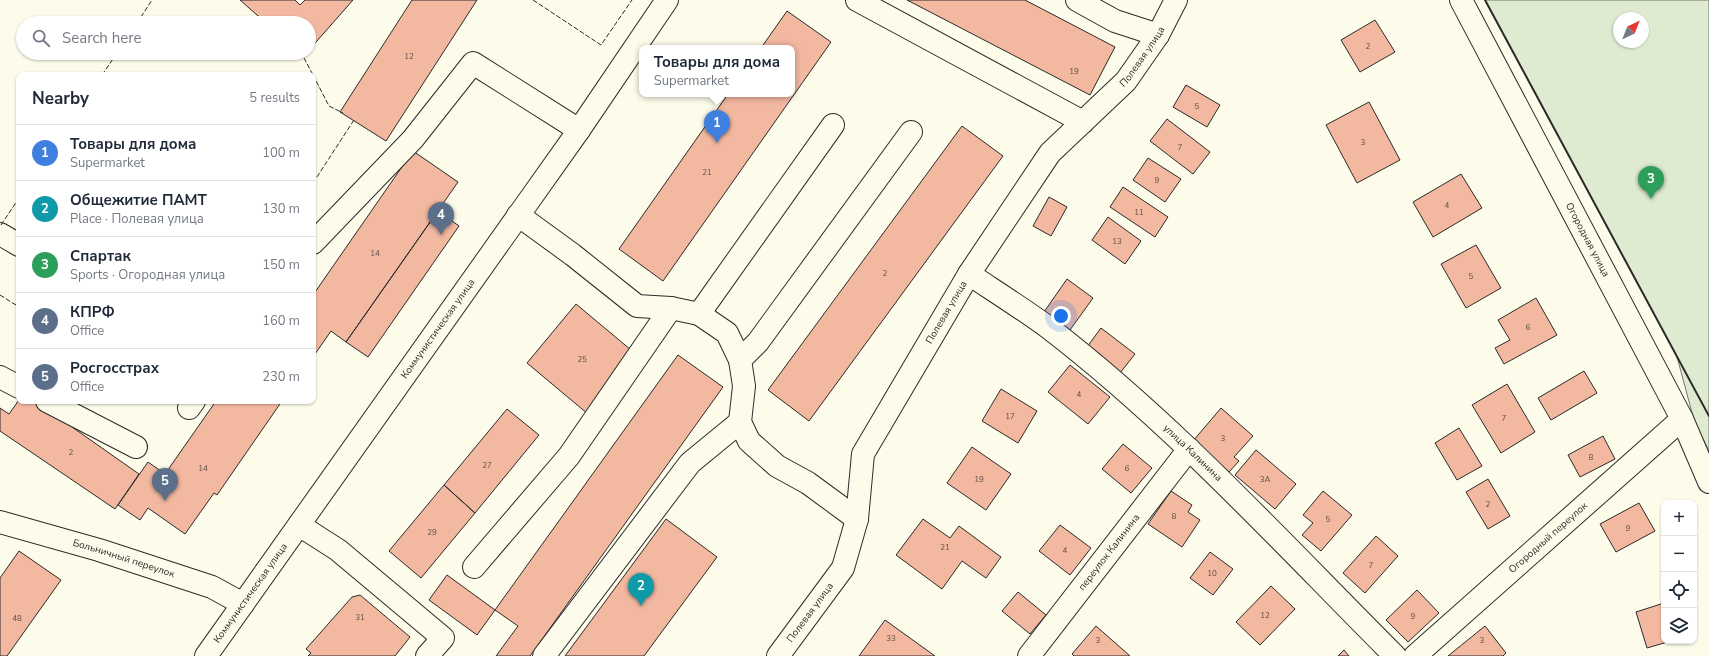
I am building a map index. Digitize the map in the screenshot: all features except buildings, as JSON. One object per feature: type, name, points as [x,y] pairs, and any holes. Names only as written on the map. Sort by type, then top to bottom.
[{"type":"street","name":"Коммунистическая улица","points":[[206,656],[579,130],[667,0]]},
{"type":"street","points":[[857,0],[1083,122]]},
{"type":"street","points":[[1077,0],[1115,21],[1158,35]]},
{"type":"street","name":"Полевая улица","points":[[778,656],[843,568],[857,519],[863,454],[969,274],[1050,153],[1126,81],[1158,35],[1176,0]]},
{"type":"street","name":"Огородная улица","points":[[1461,0],[1682,419],[1709,482]]},
{"type":"street","points":[[316,240],[412,140],[474,63],[579,130]]},
{"type":"street","points":[[699,314],[833,125]]},
{"type":"street","points":[[740,360],[758,342],[912,132]]},
{"type":"street","points":[[518,215],[573,255],[637,306],[671,308],[699,314],[727,333],[740,360],[744,386],[740,422],[749,441],[777,466],[808,483],[857,519]]},
{"type":"street","points":[[0,234],[16,243]]},
{"type":"street","name":"улица Калинина","points":[[969,274],[1050,329],[1132,398],[1189,449],[1395,656]]},
{"type":"street","points":[[474,567],[569,456],[671,308]]},
{"type":"street","points":[[0,377],[16,385]]},
{"type":"street","points":[[53,404],[136,447]]},
{"type":"street","name":"Огородный переулок","points":[[1414,656],[1682,419]]},
{"type":"street","points":[[544,656],[690,463],[740,422]]},
{"type":"street","name":"переулок Калинина","points":[[1029,656],[1189,449]]},
{"type":"street","name":"Больничный переулок","points":[[2,525],[99,550],[212,588],[243,604]]},
{"type":"street","points":[[299,525],[338,550],[443,638],[427,656]]},
{"type":"green space","points":[[1485,0],[1709,0],[1709,451],[1694,420],[1677,357]]},
{"type":"fence","points":[[142,16],[152,0]]},
{"type":"fence","points":[[533,0],[601,45],[632,0]]},
{"type":"fence","points":[[104,72],[112,60]]},
{"type":"fence","points":[[305,60],[311,72]]},
{"type":"fence","points":[[316,81],[329,106],[343,113]]},
{"type":"fence","points":[[316,178],[353,120]]},
{"type":"fence","points":[[1,225],[16,202]]},
{"type":"fence","points":[[0,295],[16,305]]},
{"type":"wall","points":[[1485,0],[1709,416]]},
{"type":"place","name":"Товары для дома","points":[[717,143]]},
{"type":"place","name":"Спартак","points":[[1651,199]]},
{"type":"place","name":"КПРФ","points":[[441,235]]},
{"type":"place","name":"Росгосстрах","points":[[165,501]]},
{"type":"place","name":"Общежитие ПАМТ","points":[[641,606]]}]
